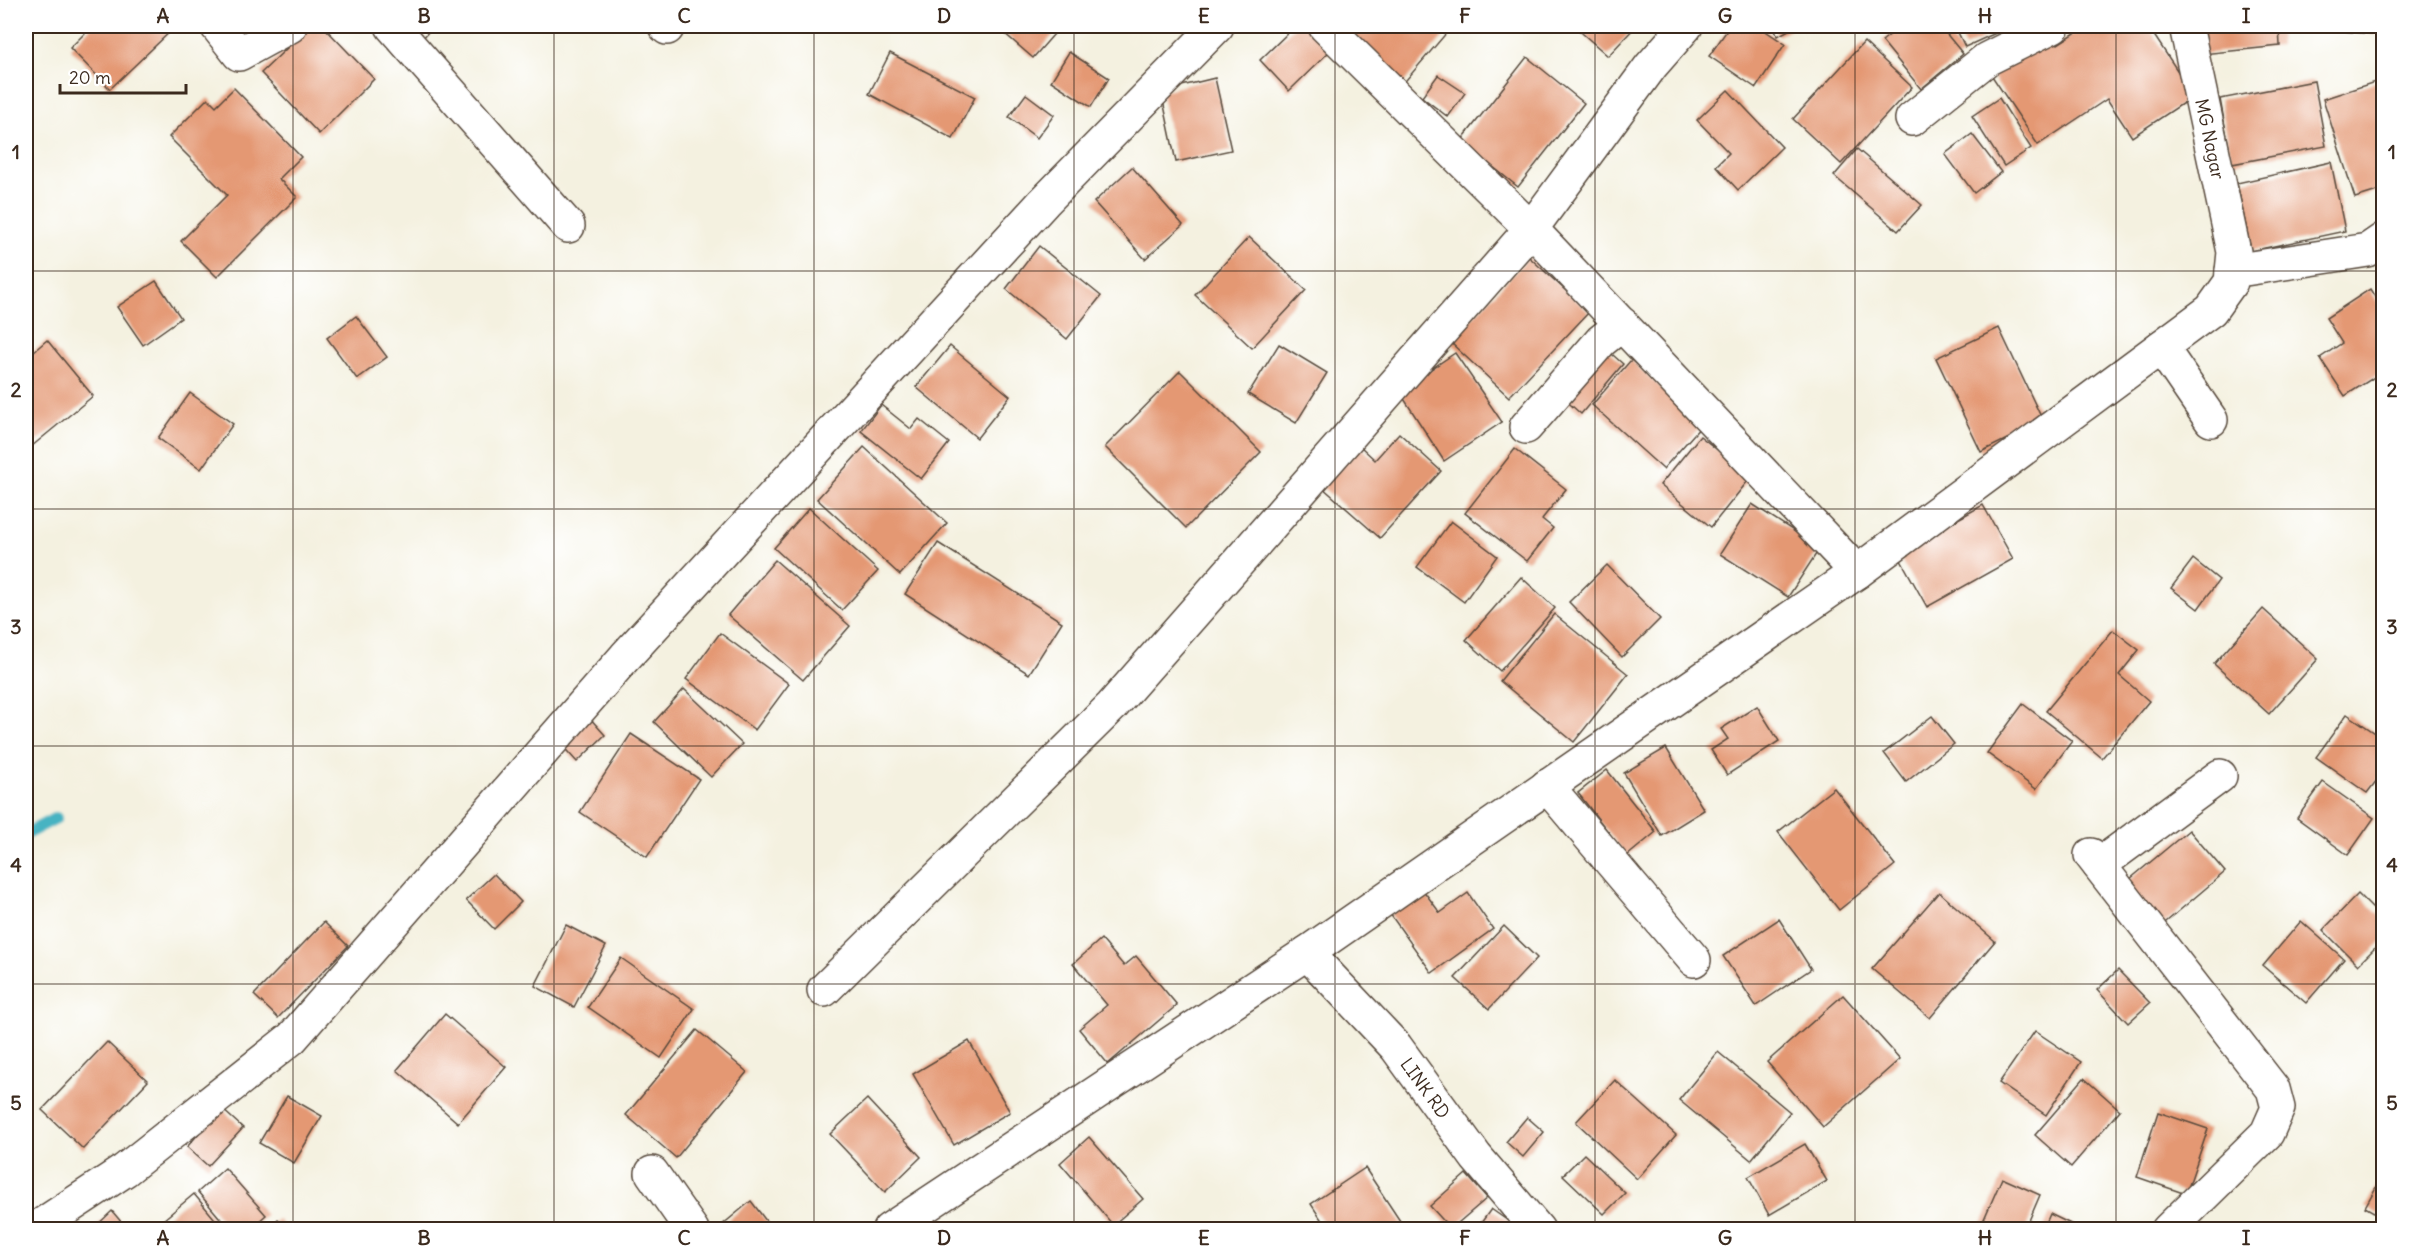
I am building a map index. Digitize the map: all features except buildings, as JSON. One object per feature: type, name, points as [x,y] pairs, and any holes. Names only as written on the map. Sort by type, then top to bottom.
[{"type":"street","points":[[217,26],[239,54],[290,26]]},
{"type":"street","points":[[392,26],[568,226]]},
{"type":"street","points":[[34,1230],[125,1170],[292,1038],[625,657],[1044,202],[1217,26]]},
{"type":"street","points":[[1325,26],[1531,229],[1857,572]]},
{"type":"street","points":[[824,990],[1112,706],[1531,229],[1683,26]]},
{"type":"street","points":[[1912,119],[1988,59],[2053,26]]},
{"type":"street","name":"MG Nagar","points":[[2187,26],[2233,262]]},
{"type":"street","points":[[889,1230],[1307,953],[1857,572],[2211,310],[2231,282],[2233,262],[2368,250],[2384,239]]},
{"type":"street","points":[[1526,427],[1600,341],[1622,324]]},
{"type":"street","points":[[2161,347],[2211,420]]},
{"type":"street","points":[[2168,1230],[2267,1132],[2278,1108],[2272,1089],[2174,966],[2095,860],[2220,776]]},
{"type":"street","points":[[1547,786],[1694,960]]},
{"type":"street","name":"LINK RD","points":[[1307,953],[1396,1047],[1476,1157],[1538,1230]]},
{"type":"street","points":[[652,1173],[692,1230]]},
{"type":"waterway","points":[[26,834],[56,818]]}]
